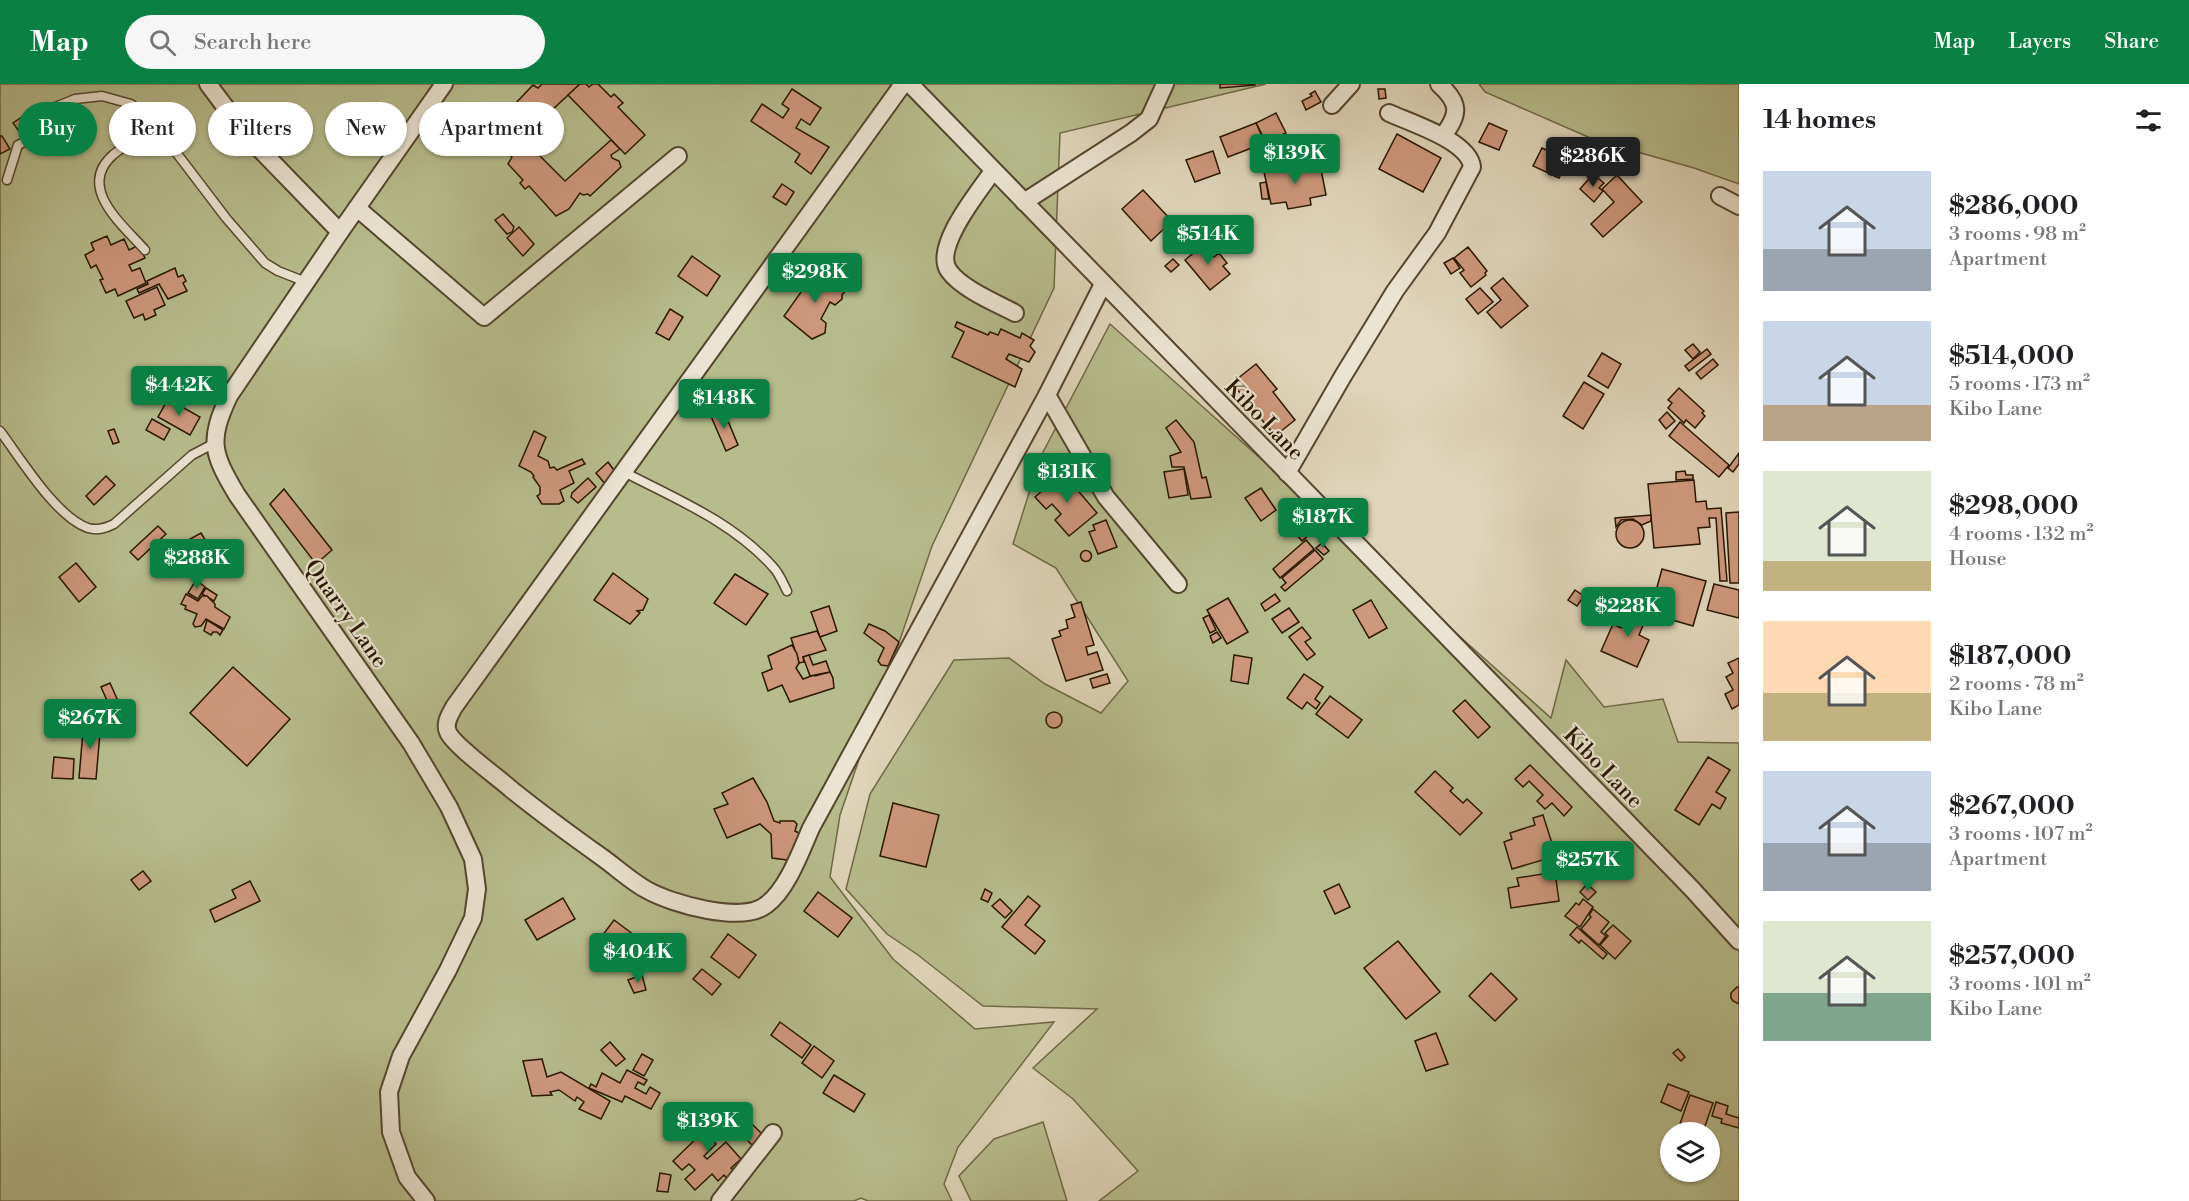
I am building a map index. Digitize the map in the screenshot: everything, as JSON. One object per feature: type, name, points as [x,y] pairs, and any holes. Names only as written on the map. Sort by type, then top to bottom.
[{"type":"street","points":[[208,84],[247,136],[340,232]]},
{"type":"street","name":"Quarry Lane","points":[[426,1201],[407,1177],[392,1132],[389,1092],[401,1056],[448,970],[473,918],[477,889],[473,859],[449,807],[411,743],[237,495],[219,465],[215,443],[217,421],[229,396],[444,84]]},
{"type":"street","points":[[903,84],[454,707],[447,721],[448,734],[537,810],[647,890],[678,903],[714,911],[742,913],[764,907],[776,894],[794,866],[817,817],[1047,395],[1103,284]]},
{"type":"street","name":"Kibo Lane","points":[[910,84],[1739,940]]},
{"type":"street","points":[[1024,202],[1149,119],[1165,84]]},
{"type":"street","points":[[1332,105],[1351,84]]},
{"type":"street","points":[[1439,84],[1455,102],[1456,108],[1453,123],[1443,136]]},
{"type":"street","points":[[1287,473],[1395,291],[1437,233],[1472,167],[1467,154],[1443,136],[1389,113]]},
{"type":"street","points":[[357,208],[484,317],[678,156]]},
{"type":"street","points":[[993,171],[953,230],[946,248],[944,262],[950,272],[964,284],[1015,313]]},
{"type":"street","points":[[1720,196],[1739,206]]},
{"type":"street","points":[[1047,395],[1106,497],[1179,584]]},
{"type":"street","points":[[720,1201],[772,1133]]},
{"type":"lane","points":[[7,180],[18,145],[37,136],[40,125],[38,114],[75,99],[102,96],[124,102]]},
{"type":"lane","points":[[112,156],[100,178],[99,194],[145,250]]},
{"type":"lane","points":[[179,156],[226,218],[265,263],[306,282]]},
{"type":"lane","points":[[0,431],[58,507],[73,521],[90,529],[103,530],[114,524],[192,455],[215,443]]},
{"type":"lane","points":[[624,472],[714,519],[739,535],[774,568],[787,591]]},
{"type":"green space","points":[[0,84],[1266,84],[1060,133],[1054,288],[932,546],[840,815],[830,877],[893,959],[975,1029],[1054,1022],[958,1147],[944,1184],[952,1201],[868,1201],[861,1198],[854,1201],[0,1201]]},
{"type":"green space","points":[[1479,84],[1739,84],[1739,184],[1694,168],[1595,140],[1485,92]]},
{"type":"green space","points":[[1110,324],[1551,718],[1566,660],[1604,707],[1663,699],[1678,742],[1739,743],[1739,1201],[1099,1201],[1138,1171],[1073,1099],[1033,1068],[1097,1009],[983,1006],[887,934],[846,889],[870,794],[954,660],[1009,658],[1045,684],[1101,713],[1128,681],[1056,568],[1013,544],[1040,458]]},
{"type":"green space","points":[[1043,1122],[1067,1201],[971,1201],[959,1176],[994,1139]]},
{"type":"building","points":[[542,84],[580,84],[561,102],[517,102],[533,85],[538,88]]},
{"type":"building","points":[[580,84],[586,84],[589,87],[598,84],[611,97],[614,94],[623,103],[618,107],[645,135],[625,154],[568,95]]},
{"type":"building","points":[[1220,84],[1255,84],[1255,85],[1220,88]]},
{"type":"building","points":[[792,89],[821,108],[810,125],[801,119],[796,128],[829,147],[811,174],[795,162],[800,154],[751,121],[762,104],[783,118],[789,109],[782,104]]},
{"type":"building","points":[[1378,89],[1385,89],[1386,98],[1379,99]]},
{"type":"building","points":[[1315,91],[1321,102],[1306,110],[1302,101],[1312,96],[1310,94]]},
{"type":"building","points":[[1276,113],[1286,133],[1266,142],[1256,123]]},
{"type":"building","points":[[18,120],[18,130],[13,123]]},
{"type":"building","points":[[1256,123],[1265,143],[1228,157],[1220,137]]},
{"type":"building","points":[[1489,123],[1507,131],[1499,150],[1479,142]]},
{"type":"building","points":[[1397,134],[1441,158],[1423,192],[1379,169]]},
{"type":"building","points":[[0,136],[10,149],[0,154]]},
{"type":"building","points":[[611,140],[620,149],[611,155],[612,158],[619,161],[621,167],[590,196],[580,193],[569,209],[556,216],[529,186],[525,189],[520,183],[523,180],[508,164],[512,157],[540,156],[565,181]]},
{"type":"building","points":[[1542,148],[1568,160],[1559,178],[1533,166]]},
{"type":"building","points":[[1213,151],[1220,173],[1195,182],[1186,160]]},
{"type":"building","points":[[1312,163],[1320,164],[1326,195],[1310,198],[1311,205],[1288,209],[1286,202],[1271,204],[1264,172],[1266,171],[1265,166],[1275,165],[1276,170]]},
{"type":"building","points":[[1593,174],[1604,183],[1599,188],[1603,191],[1594,202],[1580,189]]},
{"type":"building","points":[[1617,175],[1642,202],[1603,237],[1591,224],[1614,202],[1602,189]]},
{"type":"building","points":[[1266,182],[1269,199],[1262,199],[1260,183]]},
{"type":"building","points":[[782,184],[794,192],[786,205],[773,197]]},
{"type":"building","points":[[1143,190],[1172,221],[1151,241],[1122,209]]},
{"type":"building","points":[[503,214],[514,227],[512,232],[507,234],[495,220]]},
{"type":"building","points":[[519,227],[534,244],[523,256],[507,238]]},
{"type":"building","points":[[107,236],[111,245],[124,239],[129,250],[139,245],[145,258],[129,265],[132,271],[140,268],[146,283],[118,296],[115,289],[106,293],[100,280],[103,279],[96,265],[91,268],[85,255],[94,250],[91,243]]},
{"type":"building","points":[[1199,240],[1214,257],[1219,253],[1227,263],[1223,266],[1230,274],[1210,290],[1185,260],[1197,250],[1192,245]]},
{"type":"building","points":[[1468,247],[1487,271],[1486,275],[1471,287],[1460,273],[1464,270],[1454,258]]},
{"type":"building","points":[[692,256],[720,276],[707,296],[678,276]]},
{"type":"building","points":[[1453,258],[1460,268],[1451,274],[1444,263]]},
{"type":"building","points":[[1173,259],[1179,265],[1171,272],[1165,266]]},
{"type":"building","points":[[175,268],[178,277],[183,275],[186,281],[183,283],[187,291],[168,299],[159,284],[139,293],[137,289],[148,284],[147,281]]},
{"type":"building","points":[[818,268],[848,288],[842,295],[842,299],[835,305],[830,302],[821,319],[826,323],[825,333],[812,339],[784,316]]},
{"type":"building","points":[[1503,278],[1528,306],[1501,328],[1487,312],[1501,300],[1491,288]]},
{"type":"building","points":[[157,287],[165,305],[154,310],[156,315],[145,320],[143,314],[134,318],[126,301]]},
{"type":"building","points":[[1480,288],[1493,302],[1478,314],[1466,299]]},
{"type":"building","points":[[670,309],[683,317],[669,340],[656,333]]},
{"type":"building","points":[[957,322],[988,335],[990,332],[998,335],[1001,329],[1020,338],[1022,333],[1034,340],[1030,346],[1035,352],[1029,362],[1009,354],[1006,359],[1022,369],[1015,387],[952,357],[964,332],[955,327]]},
{"type":"building","points":[[1693,344],[1700,352],[1693,359],[1685,350]]},
{"type":"building","points":[[1707,349],[1711,354],[1689,371],[1685,366]]},
{"type":"building","points":[[1602,353],[1621,364],[1608,388],[1588,376]]},
{"type":"building","points":[[1713,359],[1718,365],[1701,379],[1696,373]]},
{"type":"building","points":[[1256,364],[1277,389],[1273,392],[1295,420],[1275,436],[1232,383]]},
{"type":"building","points":[[1584,382],[1604,394],[1583,429],[1563,416]]},
{"type":"building","points":[[1679,388],[1704,411],[1702,413],[1705,416],[1695,428],[1686,420],[1684,423],[1668,408],[1672,403],[1668,400]]},
{"type":"building","points":[[168,399],[200,417],[190,435],[158,417]]},
{"type":"building","points":[[723,409],[738,445],[726,451],[710,414]]},
{"type":"building","points":[[1667,412],[1675,421],[1666,429],[1659,420]]},
{"type":"building","points":[[152,419],[170,429],[164,440],[146,430]]},
{"type":"building","points":[[1176,420],[1194,442],[1202,478],[1206,477],[1211,497],[1191,499],[1184,467],[1172,467],[1170,456],[1181,452],[1166,428]]},
{"type":"building","points":[[1680,422],[1729,465],[1719,477],[1669,436]]},
{"type":"building","points":[[114,429],[119,442],[113,444],[108,431]]},
{"type":"building","points":[[534,431],[546,437],[538,456],[548,461],[550,468],[554,467],[557,470],[582,459],[585,464],[569,471],[574,483],[560,490],[564,501],[559,504],[542,504],[537,496],[540,494],[540,487],[534,476],[519,466]]},
{"type":"building","points":[[1739,453],[1739,464],[1733,472],[1728,468]]},
{"type":"building","points":[[608,462],[616,473],[606,485],[596,473]]},
{"type":"building","points":[[1184,469],[1188,495],[1169,498],[1164,472]]},
{"type":"building","points":[[1685,471],[1686,475],[1693,475],[1693,479],[1676,480],[1676,472]]},
{"type":"building","points":[[1063,473],[1097,513],[1069,536],[1055,520],[1061,514],[1052,504],[1046,509],[1035,497]]},
{"type":"building","points":[[106,476],[115,485],[94,505],[86,496]]},
{"type":"building","points":[[588,478],[596,487],[578,503],[571,497],[572,493]]},
{"type":"building","points":[[1694,480],[1696,502],[1706,501],[1707,509],[1721,508],[1727,581],[1720,581],[1716,518],[1709,518],[1710,527],[1698,528],[1700,544],[1654,548],[1648,484]]},
{"type":"building","points":[[1261,488],[1276,510],[1261,521],[1245,498]]},
{"type":"building","points":[[284,489],[332,550],[316,564],[270,504]]},
{"type":"building","points":[[1288,508],[1311,533],[1302,541],[1280,516]]},
{"type":"building","points":[[1739,512],[1739,583],[1730,583],[1726,513]]},
{"type":"building","points":[[1651,515],[1651,521],[1642,525],[1633,519],[1621,520],[1616,527],[1615,518]]},
{"type":"building","points":[[1106,520],[1117,547],[1098,554],[1089,532],[1095,530],[1093,525]]},
{"type":"building","points":[[1630,520],[1640,524],[1644,534],[1640,544],[1630,548],[1620,544],[1616,534],[1620,524]]},
{"type":"building","points":[[158,526],[166,534],[138,560],[130,552]]},
{"type":"building","points":[[201,533],[213,553],[193,564],[181,544]]},
{"type":"building","points":[[1306,540],[1314,549],[1280,578],[1273,569]]},
{"type":"building","points":[[1322,543],[1329,551],[1324,555],[1316,548]]},
{"type":"building","points":[[1315,550],[1323,559],[1285,591],[1281,587],[1286,583],[1282,578]]},
{"type":"building","points":[[1086,551],[1090,552],[1090,560],[1086,561],[1082,560],[1081,556],[1082,552]]},
{"type":"building","points":[[76,563],[96,587],[79,602],[59,577]]},
{"type":"building","points":[[1662,569],[1706,581],[1693,626],[1669,619],[1667,625],[1648,620]]},
{"type":"building","points":[[613,573],[648,599],[643,610],[637,611],[640,613],[630,624],[594,600]]},
{"type":"building","points":[[735,574],[768,594],[746,625],[714,603]]},
{"type":"building","points":[[196,580],[205,587],[198,599],[188,593]]},
{"type":"building","points":[[1714,584],[1739,590],[1739,618],[1707,610]]},
{"type":"building","points":[[206,588],[217,595],[214,601],[202,594]]},
{"type":"building","points":[[1575,590],[1584,596],[1577,606],[1568,600]]},
{"type":"building","points":[[186,594],[198,601],[202,596],[207,596],[215,607],[230,617],[224,629],[206,619],[201,626],[195,627],[193,624],[197,614],[185,609],[186,606],[181,604]]},
{"type":"building","points":[[1275,594],[1280,601],[1265,611],[1261,604]]},
{"type":"building","points":[[1228,598],[1248,632],[1227,644],[1207,610]]},
{"type":"building","points":[[1371,600],[1387,628],[1369,638],[1353,610]]},
{"type":"building","points":[[1081,602],[1094,645],[1086,647],[1088,655],[1097,652],[1103,670],[1066,681],[1052,639],[1061,636],[1059,631],[1068,628],[1066,620],[1075,617],[1071,605]]},
{"type":"building","points":[[1632,603],[1649,611],[1639,635],[1649,640],[1637,667],[1601,651],[1613,624],[1621,628]]},
{"type":"building","points":[[829,606],[837,631],[820,637],[811,612]]},
{"type":"building","points":[[1289,608],[1299,622],[1282,633],[1272,619]]},
{"type":"building","points":[[1209,615],[1216,630],[1210,633],[1203,618]]},
{"type":"building","points":[[207,620],[223,630],[220,635],[213,632],[211,635],[204,631]]},
{"type":"building","points":[[869,624],[885,631],[899,642],[888,666],[881,665],[878,661],[884,648],[864,633]]},
{"type":"building","points":[[1302,627],[1311,638],[1305,642],[1315,654],[1307,660],[1289,637]]},
{"type":"building","points":[[817,631],[826,650],[803,657],[804,662],[799,663],[791,638]]},
{"type":"building","points":[[1217,632],[1221,638],[1213,643],[1210,636]]},
{"type":"building","points":[[792,645],[799,663],[796,668],[803,679],[830,672],[834,688],[790,702],[782,685],[768,691],[762,673],[772,669],[768,656]]},
{"type":"building","points":[[809,655],[813,665],[826,661],[830,672],[810,676],[803,657]]},
{"type":"building","points":[[1234,655],[1252,658],[1248,684],[1231,681]]},
{"type":"building","points":[[1739,658],[1739,705],[1732,709],[1725,694],[1733,690],[1726,677],[1733,673],[1728,663]]},
{"type":"building","points":[[233,667],[290,719],[247,766],[190,713]]},
{"type":"building","points":[[1107,674],[1110,683],[1093,688],[1090,679]]},
{"type":"building","points":[[1304,674],[1323,687],[1315,699],[1320,703],[1316,709],[1307,702],[1302,709],[1287,698]]},
{"type":"building","points":[[110,683],[118,701],[109,705],[101,687]]},
{"type":"building","points":[[1330,696],[1362,720],[1348,738],[1316,714]]},
{"type":"building","points":[[1465,700],[1490,727],[1478,738],[1453,711]]},
{"type":"building","points":[[115,712],[126,731],[117,736],[106,718]]},
{"type":"building","points":[[1054,712],[1062,720],[1054,728],[1046,720]]},
{"type":"building","points":[[84,720],[101,721],[96,779],[79,778]]},
{"type":"building","points":[[54,757],[74,759],[73,779],[52,778]]},
{"type":"building","points":[[1708,757],[1730,770],[1716,792],[1726,798],[1720,809],[1712,804],[1699,825],[1675,810]]},
{"type":"building","points":[[1530,765],[1572,807],[1564,816],[1552,803],[1545,809],[1537,801],[1543,795],[1529,781],[1523,787],[1515,779]]},
{"type":"building","points":[[1435,771],[1453,788],[1450,791],[1463,803],[1467,799],[1482,813],[1460,835],[1415,792]]},
{"type":"building","points":[[753,778],[767,802],[774,821],[780,823],[780,821],[794,821],[797,824],[795,831],[801,834],[795,861],[772,858],[771,834],[760,824],[727,838],[714,809],[728,804],[722,793]]},
{"type":"building","points":[[893,803],[939,815],[926,867],[880,856]]},
{"type":"building","points":[[1543,815],[1556,856],[1512,869],[1504,842],[1512,839],[1510,833],[1535,825],[1533,818]]},
{"type":"building","points":[[143,871],[151,881],[139,890],[131,880]]},
{"type":"building","points":[[1555,872],[1559,901],[1511,908],[1508,888],[1519,886],[1517,878]]},
{"type":"building","points":[[250,881],[260,901],[215,922],[210,910],[236,898],[232,890]]},
{"type":"building","points":[[1339,884],[1350,907],[1335,914],[1324,891]]},
{"type":"building","points":[[1587,884],[1596,892],[1588,900],[1580,892]]},
{"type":"building","points":[[985,889],[992,893],[988,902],[981,899]]},
{"type":"building","points":[[818,892],[852,918],[838,937],[804,911]]},
{"type":"building","points":[[1028,896],[1040,906],[1025,925],[1045,941],[1035,954],[1002,927]]},
{"type":"building","points":[[563,898],[575,919],[537,940],[525,920]]},
{"type":"building","points":[[1000,899],[1012,911],[1005,918],[992,906]]},
{"type":"building","points":[[1583,899],[1593,907],[1580,927],[1565,916],[1576,903],[1579,905]]},
{"type":"building","points":[[1593,909],[1609,922],[1601,932],[1606,936],[1599,945],[1581,929],[1591,917],[1589,915]]},
{"type":"building","points":[[614,920],[650,947],[638,963],[602,936]]},
{"type":"building","points":[[1613,925],[1631,941],[1615,959],[1600,945],[1608,936],[1605,933]]},
{"type":"building","points":[[1577,927],[1607,954],[1603,959],[1581,940],[1579,943],[1570,935]]},
{"type":"building","points":[[728,934],[756,955],[739,978],[711,957]]},
{"type":"building","points":[[1398,941],[1440,992],[1406,1019],[1364,968]]},
{"type":"building","points":[[702,969],[721,984],[712,995],[693,979]]},
{"type":"building","points":[[1491,973],[1517,999],[1495,1021],[1469,996]]},
{"type":"building","points":[[642,975],[646,990],[634,993],[628,980]]},
{"type":"building","points":[[1739,987],[1739,1004],[1731,998],[1731,993]]},
{"type":"building","points":[[780,1022],[811,1045],[802,1058],[771,1035]]},
{"type":"building","points":[[1436,1033],[1448,1064],[1426,1071],[1415,1041]]},
{"type":"building","points":[[610,1042],[625,1059],[616,1066],[601,1050]]},
{"type":"building","points":[[814,1046],[834,1061],[822,1078],[802,1063]]},
{"type":"building","points":[[1678,1049],[1685,1057],[1681,1061],[1673,1053]]},
{"type":"building","points":[[642,1054],[653,1060],[644,1076],[633,1070]]},
{"type":"building","points":[[542,1059],[547,1077],[561,1072],[610,1101],[601,1119],[579,1109],[584,1102],[577,1097],[575,1101],[559,1090],[550,1092],[552,1095],[532,1096],[523,1061]]},
{"type":"building","points":[[627,1070],[647,1080],[644,1085],[638,1082],[635,1088],[646,1094],[650,1087],[660,1093],[651,1109],[625,1096],[622,1102],[589,1088],[591,1084],[596,1087],[602,1073],[620,1083]]},
{"type":"building","points":[[834,1075],[865,1094],[854,1112],[823,1093]]},
{"type":"building","points":[[1668,1084],[1689,1092],[1681,1111],[1661,1102]]},
{"type":"building","points":[[1690,1095],[1713,1103],[1706,1122],[1681,1122]]},
{"type":"building","points":[[1716,1102],[1728,1106],[1726,1114],[1739,1118],[1739,1128],[1721,1123],[1722,1119],[1712,1116]]},
{"type":"building","points":[[713,1104],[725,1117],[707,1134],[716,1144],[704,1156],[707,1159],[726,1142],[741,1159],[731,1168],[738,1175],[730,1182],[724,1175],[718,1181],[712,1174],[695,1190],[685,1179],[695,1170],[689,1164],[682,1170],[673,1161],[701,1134],[692,1124]]},
{"type":"building","points":[[743,1115],[765,1137],[754,1147],[732,1125]]},
{"type":"building","points":[[660,1173],[671,1175],[668,1192],[657,1191]]}]
